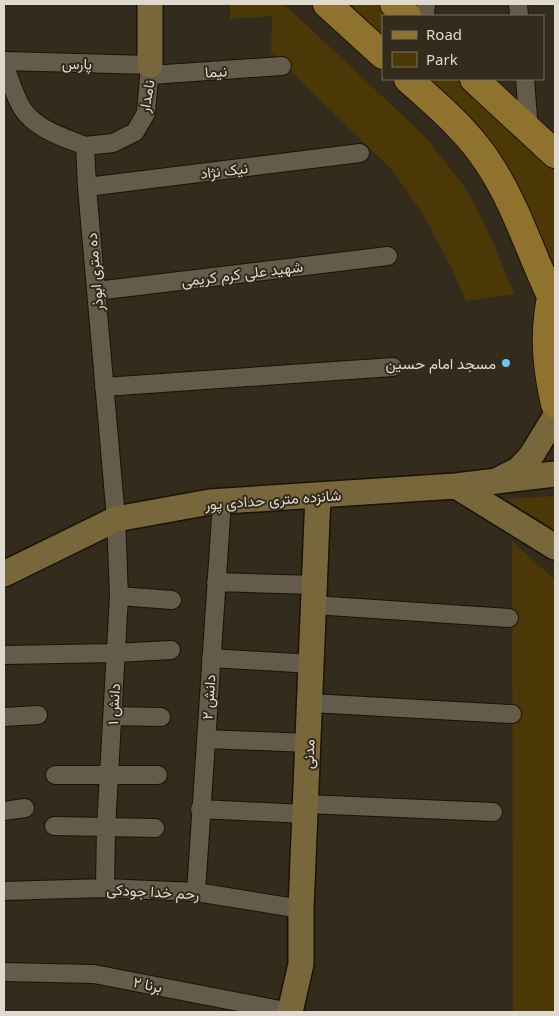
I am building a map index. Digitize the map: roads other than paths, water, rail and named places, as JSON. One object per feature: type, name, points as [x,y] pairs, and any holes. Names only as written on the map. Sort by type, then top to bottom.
[{"type":"main road","points":[[327,4],[382,54]]},
{"type":"main road","points":[[394,4],[406,15]]},
{"type":"main road","points":[[409,80],[471,139],[490,165],[553,288],[546,321],[551,385],[555,404]]},
{"type":"main road","points":[[475,80],[555,154]]},
{"type":"street","points":[[150,4],[150,70]]},
{"type":"street","points":[[4,63],[22,108],[33,121],[47,130],[85,146]]},
{"type":"street","name":"پارس","points":[[4,63],[150,70]]},
{"type":"street","name":"نیما","points":[[150,70],[282,66]]},
{"type":"street","name":"نامدار","points":[[85,146],[113,143],[135,132],[146,113],[150,70]]},
{"type":"street","points":[[525,80],[529,131]]},
{"type":"street","name":"ده متری ابوذر","points":[[85,146],[116,519]]},
{"type":"street","name":"نیک نژاد","points":[[87,187],[360,153]]},
{"type":"street","name":"شهید علی کرم کریمی","points":[[96,291],[388,256]]},
{"type":"street","points":[[104,387],[393,367]]},
{"type":"street","points":[[494,482],[518,470],[531,456],[555,417]]},
{"type":"street","name":"شانزده متری حدادی پور","points":[[4,574],[116,519],[210,502],[456,486],[555,474]]},
{"type":"street","points":[[456,486],[555,547]]},
{"type":"street","name":"مدنی","points":[[290,1012],[301,964],[301,909],[318,495]]},
{"type":"street","name":"دانش ۲","points":[[196,892],[200,809],[222,502]]},
{"type":"street","name":"دانش ۱","points":[[105,888],[106,828],[119,596],[116,519]]},
{"type":"street","points":[[216,582],[509,618]]},
{"type":"street","points":[[119,596],[172,600]]},
{"type":"street","points":[[4,655],[116,654],[171,650]]},
{"type":"street","points":[[211,658],[312,664]]},
{"type":"street","points":[[310,704],[512,714]]},
{"type":"street","points":[[4,717],[38,715]]},
{"type":"street","points":[[113,716],[161,717]]},
{"type":"street","points":[[206,739],[308,743]]},
{"type":"street","points":[[55,776],[158,775]]},
{"type":"street","points":[[4,811],[25,808]]},
{"type":"street","points":[[200,809],[494,812]]},
{"type":"street","points":[[54,826],[155,828]]},
{"type":"street","name":"رحم خدا جودکی","points":[[4,892],[105,888],[196,892],[301,909]]},
{"type":"street","name":"برنا ۲","points":[[4,972],[94,974],[290,1012]]},
{"type":"place","name":"مسجد امام حسین","points":[[506,363]]}]
